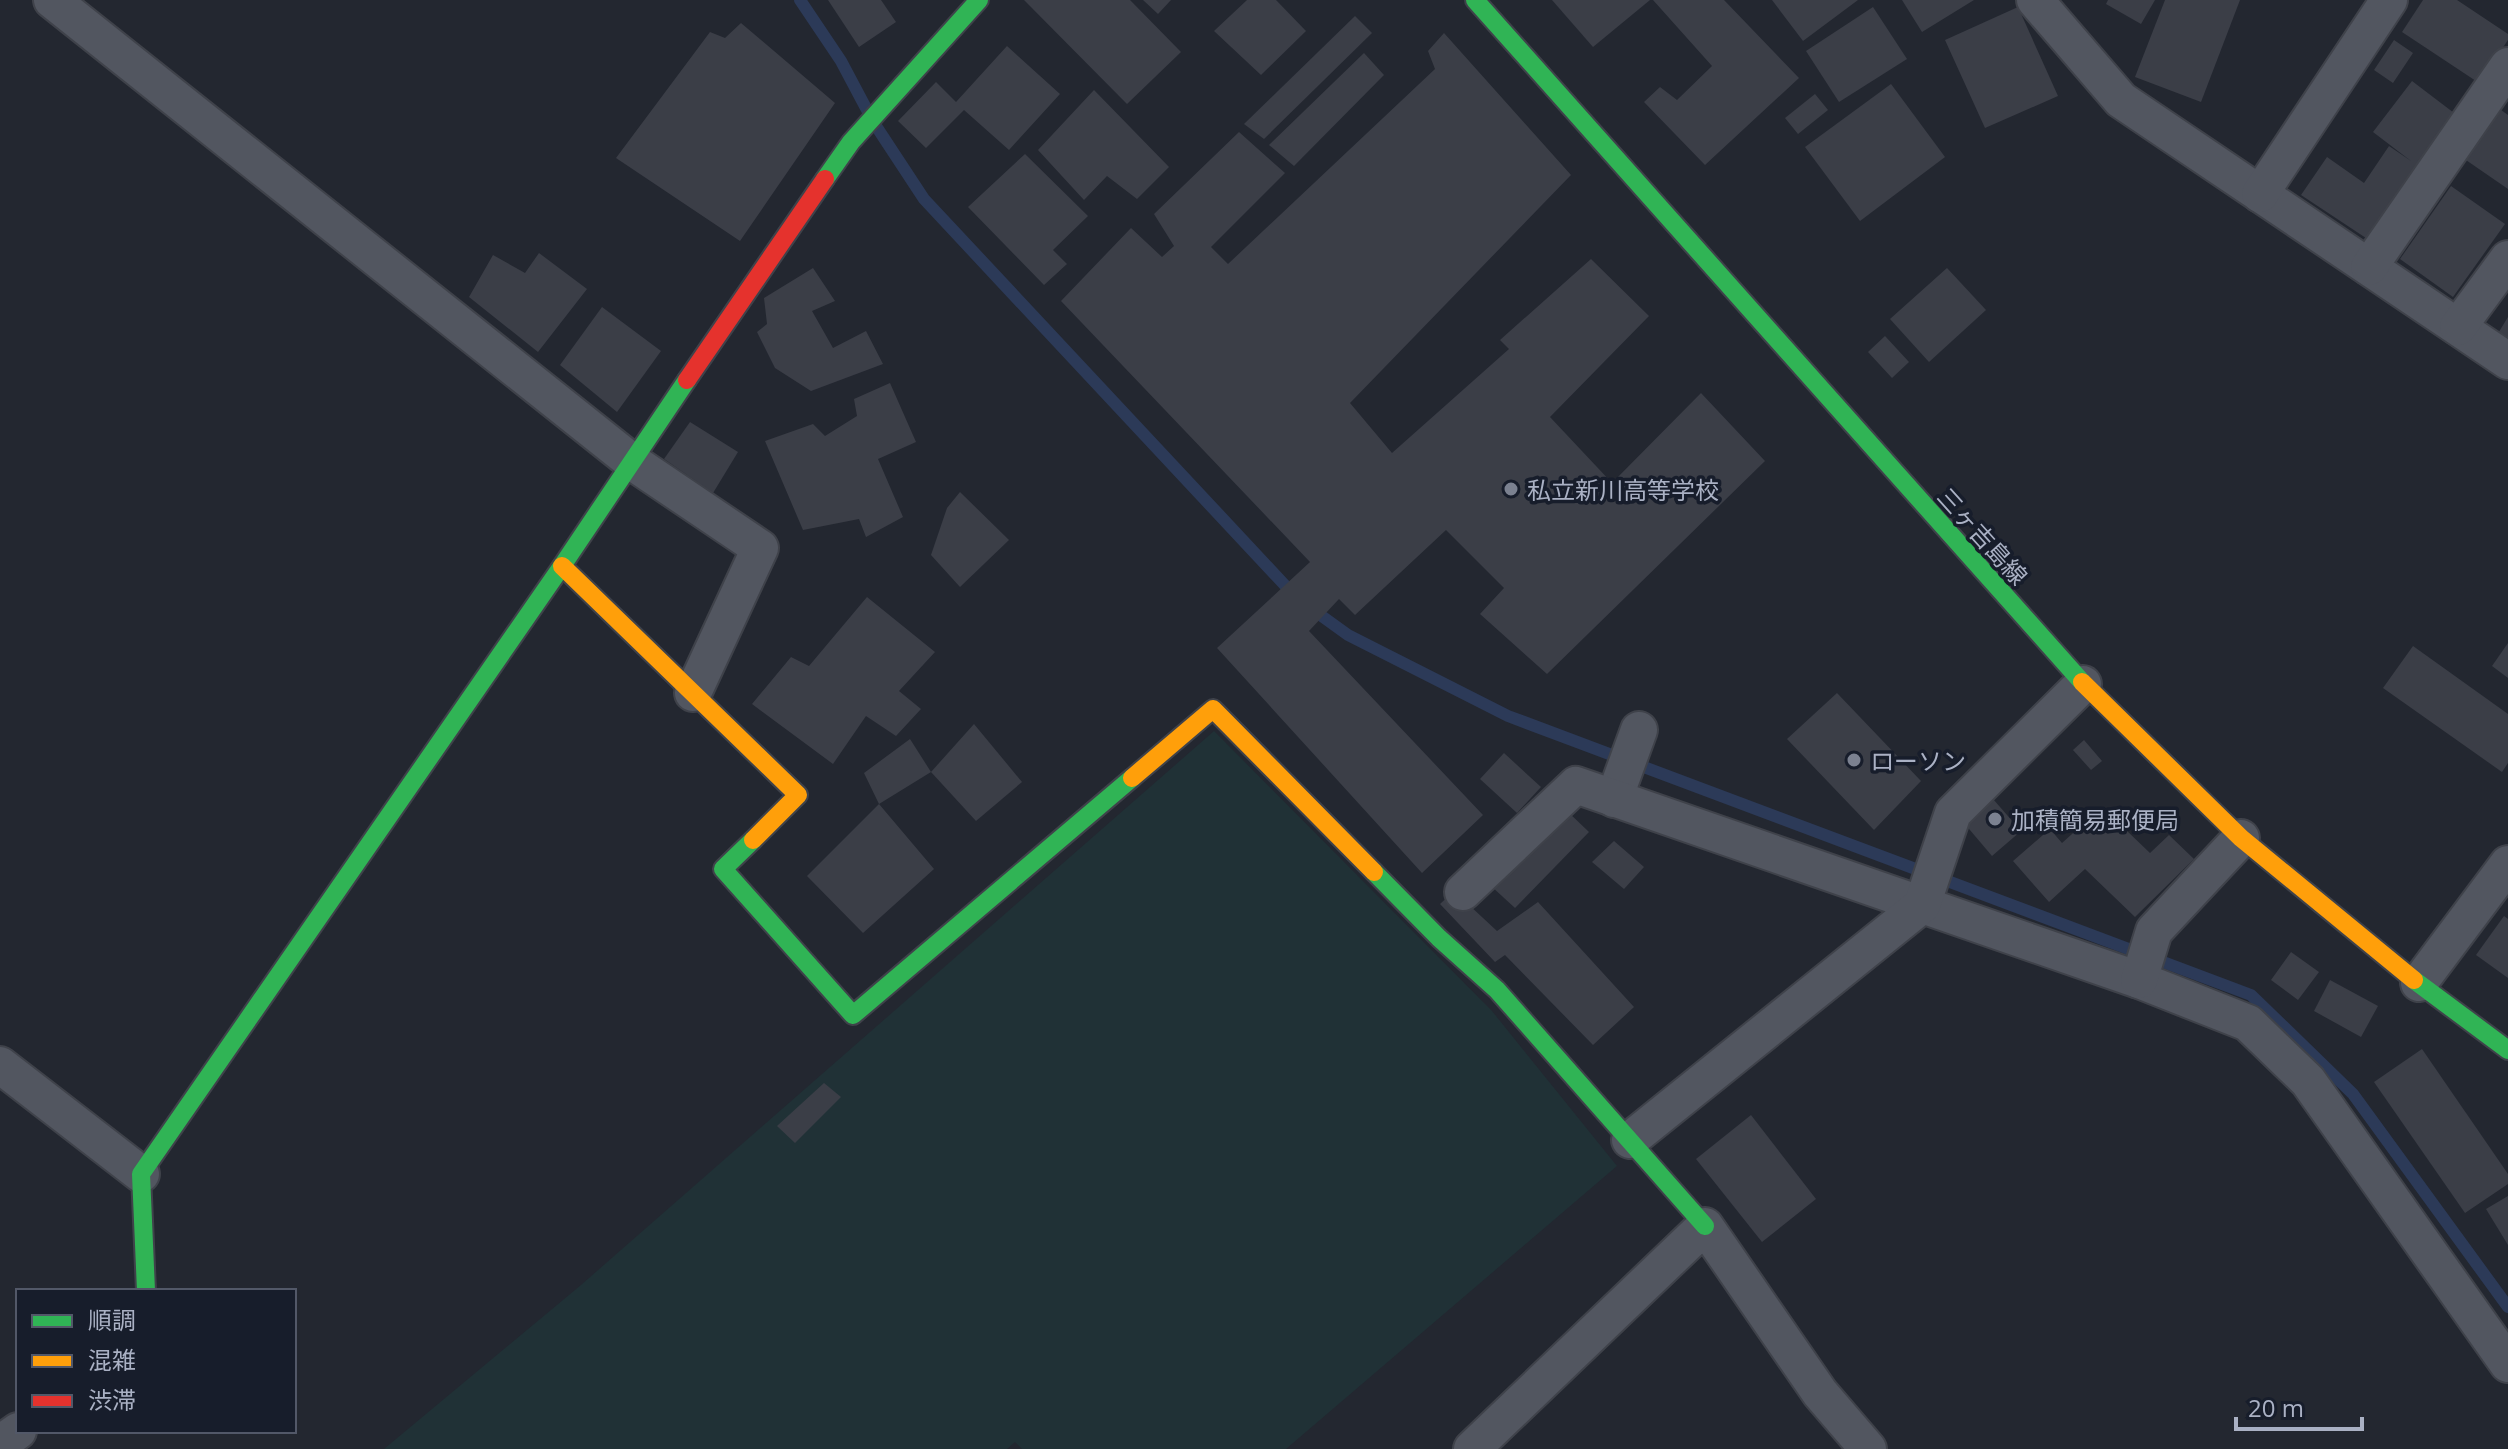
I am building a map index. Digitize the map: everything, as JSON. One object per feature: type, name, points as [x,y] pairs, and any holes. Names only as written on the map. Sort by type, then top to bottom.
[{"type":"street","points":[[52,0],[631,461],[760,548],[693,693]]},
{"type":"street","points":[[146,1289],[141,1174],[851,142],[979,0]]},
{"type":"street","name":"三ヶ吉島線","points":[[1475,0],[2083,684],[2241,838],[2419,983],[2508,1050]]},
{"type":"street","points":[[2035,0],[2121,100],[2508,361]]},
{"type":"street","points":[[2260,194],[2389,0]]},
{"type":"street","points":[[2369,267],[2508,66]]},
{"type":"street","points":[[2458,327],[2508,259]]},
{"type":"street","points":[[562,566],[798,795],[723,869],[853,1015],[1213,709],[1439,938],[1497,990],[1630,1140],[1705,1226],[1820,1393],[1868,1449]]},
{"type":"street","points":[[1630,1140],[1922,905],[1953,813],[2083,684]]},
{"type":"street","points":[[1614,799],[1639,730]]},
{"type":"street","points":[[1463,892],[1576,785],[2139,980],[2248,1023],[2308,1081],[2508,1364]]},
{"type":"street","points":[[2139,980],[2154,931],[2241,838]]},
{"type":"street","points":[[2419,983],[2508,864]]},
{"type":"street","points":[[0,1065],[141,1174]]},
{"type":"street","points":[[1472,1449],[1705,1226]]},
{"type":"shaded area","points":[[1214,731],[1492,1011],[1617,1166],[1286,1449],[1022,1449],[1015,1442],[1007,1449],[384,1449],[581,1285]]},
{"type":"building","points":[[828,0],[881,0],[896,22],[859,47]]},
{"type":"building","points":[[1024,0],[1130,0],[1181,52],[1127,104]]},
{"type":"building","points":[[1143,0],[1171,0],[1158,14]]},
{"type":"building","points":[[1247,0],[1276,0],[1306,31],[1261,75],[1214,31]]},
{"type":"building","points":[[1552,0],[1650,0],[1593,47]]},
{"type":"building","points":[[1653,0],[1724,0],[1799,78],[1705,165],[1644,102],[1660,87],[1677,100],[1712,66]]},
{"type":"building","points":[[1772,0],[1858,0],[1803,41]]},
{"type":"building","points":[[1902,0],[1974,0],[1922,32]]},
{"type":"building","points":[[2108,0],[2155,0],[2141,24],[2106,4]]},
{"type":"building","points":[[2165,0],[2240,0],[2201,102],[2135,77]]},
{"type":"building","points":[[2423,0],[2457,0],[2508,34],[2508,40],[2479,83],[2402,32]]},
{"type":"building","points":[[1873,7],[1907,59],[1839,102],[1806,51]]},
{"type":"building","points":[[2018,7],[2058,96],[1985,128],[1945,40]]},
{"type":"building","points":[[1355,16],[1372,33],[1264,139],[1244,124]]},
{"type":"building","points":[[741,23],[835,103],[740,241],[616,158],[710,32],[725,38]]},
{"type":"building","points":[[1444,33],[1571,175],[1350,403],[1392,453],[1509,349],[1500,340],[1591,259],[1649,316],[1550,417],[1612,483],[1701,393],[1765,461],[1547,674],[1480,614],[1504,588],[1446,530],[1355,615],[1339,599],[1309,631],[1483,815],[1422,873],[1217,648],[1310,562],[1061,301],[1131,228],[1162,257],[1174,246],[1154,214],[1239,132],[1285,173],[1211,247],[1228,264],[1435,69],[1428,51]]},
{"type":"building","points":[[2394,40],[2413,53],[2393,83],[2374,70]]},
{"type":"building","points":[[1007,46],[1060,94],[1009,150],[964,110],[926,148],[898,121],[936,82],[956,102]]},
{"type":"building","points":[[1364,53],[1384,75],[1294,166],[1269,145]]},
{"type":"building","points":[[2412,81],[2458,116],[2375,244],[2301,195],[2327,157],[2364,183],[2389,146],[2411,161],[2373,132]]},
{"type":"building","points":[[1891,84],[1945,157],[1860,221],[1805,147]]},
{"type":"building","points":[[1094,90],[1169,167],[1137,199],[1107,176],[1084,200],[1038,150]]},
{"type":"building","points":[[1815,94],[1828,110],[1798,134],[1785,118]]},
{"type":"building","points":[[2497,107],[2508,115],[2508,189],[2463,158]]},
{"type":"building","points":[[1025,154],[1088,216],[1053,250],[1067,264],[1044,285],[968,207]]},
{"type":"building","points":[[2451,186],[2505,224],[2453,297],[2400,259]]},
{"type":"building","points":[[539,253],[587,289],[538,352],[469,297],[493,255],[525,273]]},
{"type":"building","points":[[813,268],[835,301],[812,311],[833,348],[866,331],[883,364],[811,391],[775,368],[757,332],[767,324],[764,298]]},
{"type":"building","points":[[1947,268],[1986,310],[1929,362],[1890,319]]},
{"type":"building","points":[[602,307],[661,351],[617,412],[560,365]]},
{"type":"building","points":[[2508,317],[2508,342],[2497,335]]},
{"type":"building","points":[[1885,336],[1909,362],[1892,378],[1868,352]]},
{"type":"building","points":[[890,383],[916,442],[878,459],[903,517],[866,537],[859,519],[803,530],[765,441],[813,424],[825,436],[857,416],[854,399]]},
{"type":"building","points":[[690,422],[738,452],[713,493],[664,459]]},
{"type":"building","points":[[960,492],[1009,540],[960,587],[931,555],[947,508]]},
{"type":"building","points":[[867,597],[935,652],[899,691],[921,709],[896,736],[866,716],[833,764],[752,704],[791,657],[809,666]]},
{"type":"building","points":[[2508,643],[2508,678],[2492,666]]},
{"type":"building","points":[[2413,646],[2508,714],[2508,763],[2502,772],[2383,688]]},
{"type":"building","name":"ローソン","points":[[1837,693],[1921,781],[1874,830],[1787,739]]},
{"type":"building","points":[[974,724],[1022,782],[976,821],[931,772]]},
{"type":"building","points":[[910,739],[931,772],[879,804],[864,773]]},
{"type":"building","points":[[2084,740],[2102,761],[2091,770],[2073,750]]},
{"type":"building","points":[[1504,753],[1541,787],[1517,813],[1480,779]]},
{"type":"building","points":[[1993,799],[2021,831],[1992,856],[1964,823]]},
{"type":"building","points":[[879,804],[934,869],[863,933],[807,876]]},
{"type":"building","points":[[2102,807],[2150,853],[2169,835],[2194,859],[2135,917],[2085,869],[2049,902],[2013,861],[2050,829],[2062,843]]},
{"type":"building","points":[[1566,810],[1589,832],[1515,908],[1491,886]]},
{"type":"building","points":[[1614,841],[1644,867],[1624,889],[1592,862]]},
{"type":"building","points":[[1454,891],[1497,931],[1538,902],[1634,1007],[1593,1045],[1505,955],[1495,962],[1440,904]]},
{"type":"building","points":[[2504,916],[2508,919],[2508,978],[2476,955]]},
{"type":"building","points":[[2291,952],[2319,972],[2298,1000],[2271,980]]},
{"type":"building","points":[[2330,980],[2378,1006],[2361,1037],[2314,1011]]},
{"type":"building","points":[[2422,1049],[2508,1174],[2508,1184],[2465,1213],[2374,1082]]},
{"type":"building","points":[[824,1083],[841,1097],[795,1143],[777,1126]]},
{"type":"building","points":[[1751,1115],[1816,1199],[1762,1242],[1696,1159]]},
{"type":"building","points":[[2508,1196],[2508,1245],[2486,1209]]},
{"type":"waterway","points":[[800,0],[841,61],[867,110]]},
{"type":"waterway","points":[[876,126],[924,199],[1294,595]]},
{"type":"waterway","points":[[1312,609],[1348,635],[1508,716],[2251,995],[2353,1094],[2508,1307]]},
{"type":"traffic: fast","points":[[825,179],[851,142],[979,0]]},
{"type":"traffic: fast","points":[[1475,0],[2082,682]]},
{"type":"traffic: fast","points":[[146,1289],[141,1174],[687,380]]},
{"type":"traffic: fast","points":[[753,840],[723,869],[853,1015],[1132,778]]},
{"type":"traffic: fast","points":[[1374,872],[1439,938],[1497,990],[1705,1226]]},
{"type":"traffic: fast","points":[[2414,980],[2508,1050]]},
{"type":"traffic: slow","points":[[562,566],[798,795],[753,840]]},
{"type":"traffic: slow","points":[[2082,682],[2241,838],[2414,980]]},
{"type":"traffic: slow","points":[[1132,778],[1213,709],[1374,872]]},
{"type":"traffic: jam","points":[[687,380],[825,179]]},
{"type":"place","name":"私立新川高等学校","points":[[1511,489]]},
{"type":"place","name":"ローソン","points":[[1854,760]]},
{"type":"place","name":"加積簡易郵便局","points":[[1995,819]]}]
